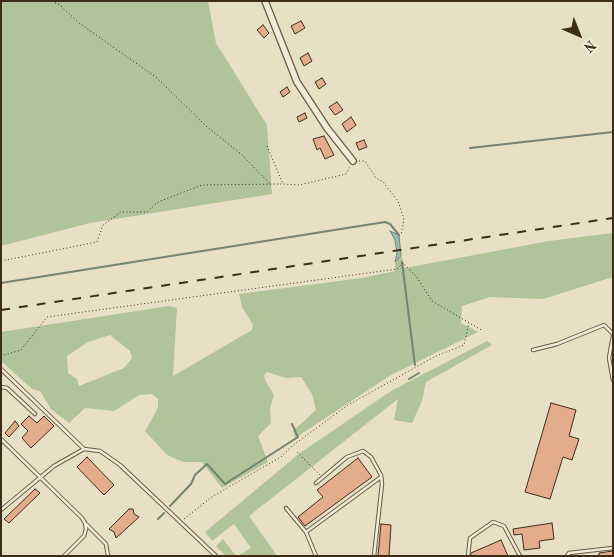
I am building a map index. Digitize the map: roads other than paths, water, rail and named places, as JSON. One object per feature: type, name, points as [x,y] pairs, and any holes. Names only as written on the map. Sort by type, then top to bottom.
[{"type":"street","points":[[266,1],[297,82],[327,128],[353,161]]},
{"type":"lane","points":[[533,350],[556,344],[604,325],[613,335],[609,358],[613,380]]},
{"type":"lane","points":[[1,369],[84,449],[100,451],[120,465],[216,556]]},
{"type":"lane","points":[[1,387],[7,388],[35,414]]},
{"type":"lane","points":[[1,439],[106,544],[108,556]]},
{"type":"lane","points":[[1,510],[39,476],[84,449]]},
{"type":"lane","points":[[316,484],[347,457],[363,451],[371,457],[381,476],[374,556]]},
{"type":"lane","points":[[306,532],[381,476]]},
{"type":"lane","points":[[286,508],[306,532],[316,556]]},
{"type":"lane","points":[[468,556],[470,538],[493,522],[504,526],[520,556]]},
{"type":"lane","points":[[64,556],[84,536],[85,523]]},
{"type":"lane","points":[[567,556],[569,554],[613,548]]},
{"type":"water","points":[[390,231],[399,235],[401,256],[395,262],[397,253],[395,240]]},
{"type":"waterway","points":[[470,148],[613,132]]},
{"type":"waterway","points":[[1,283],[385,222],[390,224],[399,235]]},
{"type":"waterway","points":[[402,262],[415,365]]},
{"type":"waterway","points":[[409,379],[419,373]]},
{"type":"waterway","points":[[170,506],[191,484],[195,475],[207,464],[225,484],[298,437],[292,424]]},
{"type":"waterway","points":[[158,519],[164,513]]},
{"type":"railway","points":[[1,310],[613,218]]}]
